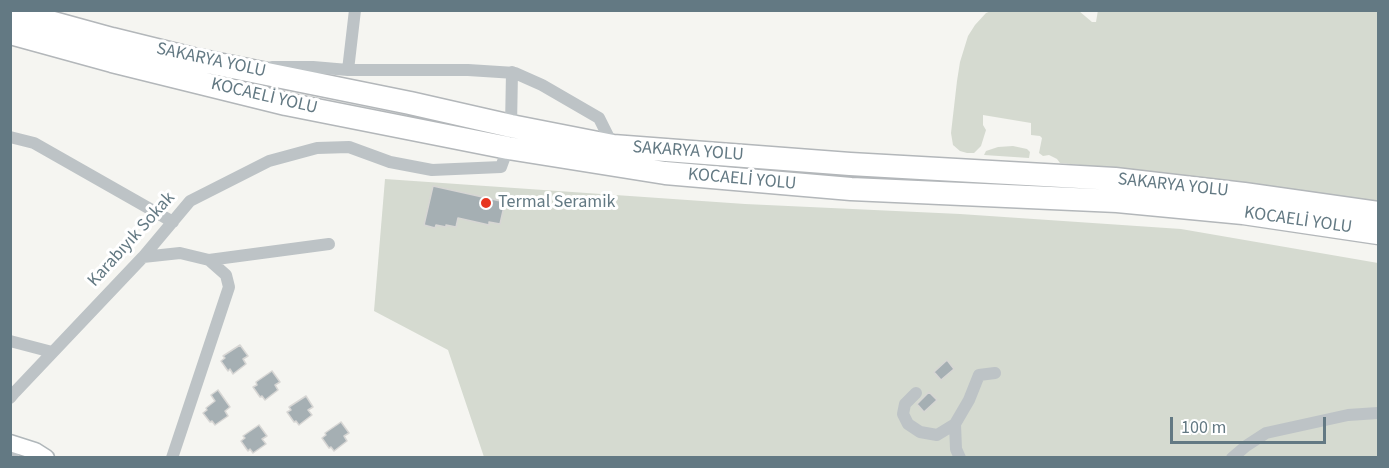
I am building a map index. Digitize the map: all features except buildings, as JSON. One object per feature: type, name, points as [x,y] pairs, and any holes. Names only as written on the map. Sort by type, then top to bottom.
[{"type":"highway","name":"SAKARYA YOLU","points":[[10,11],[112,39],[229,66],[410,103],[510,137],[613,147],[850,164],[1114,179],[1378,213]]},
{"type":"highway","name":"KOCAELİ YOLU","points":[[10,33],[286,104],[510,137],[665,173],[852,189],[1118,201],[1244,213],[1378,233]]},
{"type":"street","points":[[348,70],[355,10]]},
{"type":"street","points":[[229,66],[512,72],[542,85],[599,118],[613,147]]},
{"type":"street","points":[[510,137],[512,72]]},
{"type":"street","points":[[10,137],[34,143],[173,222]]},
{"type":"street","name":"Karabıyık Sokak","points":[[10,398],[143,257],[190,201],[269,161],[317,148],[349,147],[390,162],[432,170],[501,167],[510,137]]},
{"type":"street","points":[[143,257],[180,254],[209,260],[329,244]]},
{"type":"street","points":[[172,458],[229,288],[226,275],[209,260]]},
{"type":"street","points":[[10,341],[52,352]]},
{"type":"street","points":[[916,393],[905,404],[903,414],[908,424],[920,432],[937,435],[955,424],[969,400],[979,375],[995,372]]},
{"type":"street","points":[[1232,458],[1266,433],[1348,415],[1378,413]]},
{"type":"street","points":[[955,424],[956,449],[960,458]]},
{"type":"street","points":[[12,448],[35,452],[46,458]]},
{"type":"shaded area","points":[[1098,10],[1378,11],[1378,204],[1294,190],[1060,163],[1049,155],[1043,156],[1039,153],[1042,138],[1031,135],[1031,123],[983,115],[983,125],[986,130],[981,146],[974,153],[960,151],[953,145],[951,133],[960,62],[968,36],[986,13],[991,11],[1079,11],[1092,22],[1096,22]]},
{"type":"shaded area","points":[[1013,146],[1027,149],[1030,152],[1029,158],[984,155],[986,151],[998,147]]},
{"type":"shaded area","points":[[385,179],[745,204],[960,214],[1181,229],[1378,263],[1378,457],[484,457],[448,350],[374,311]]},
{"type":"place","name":"Termal Seramik","points":[[486,203]]}]
